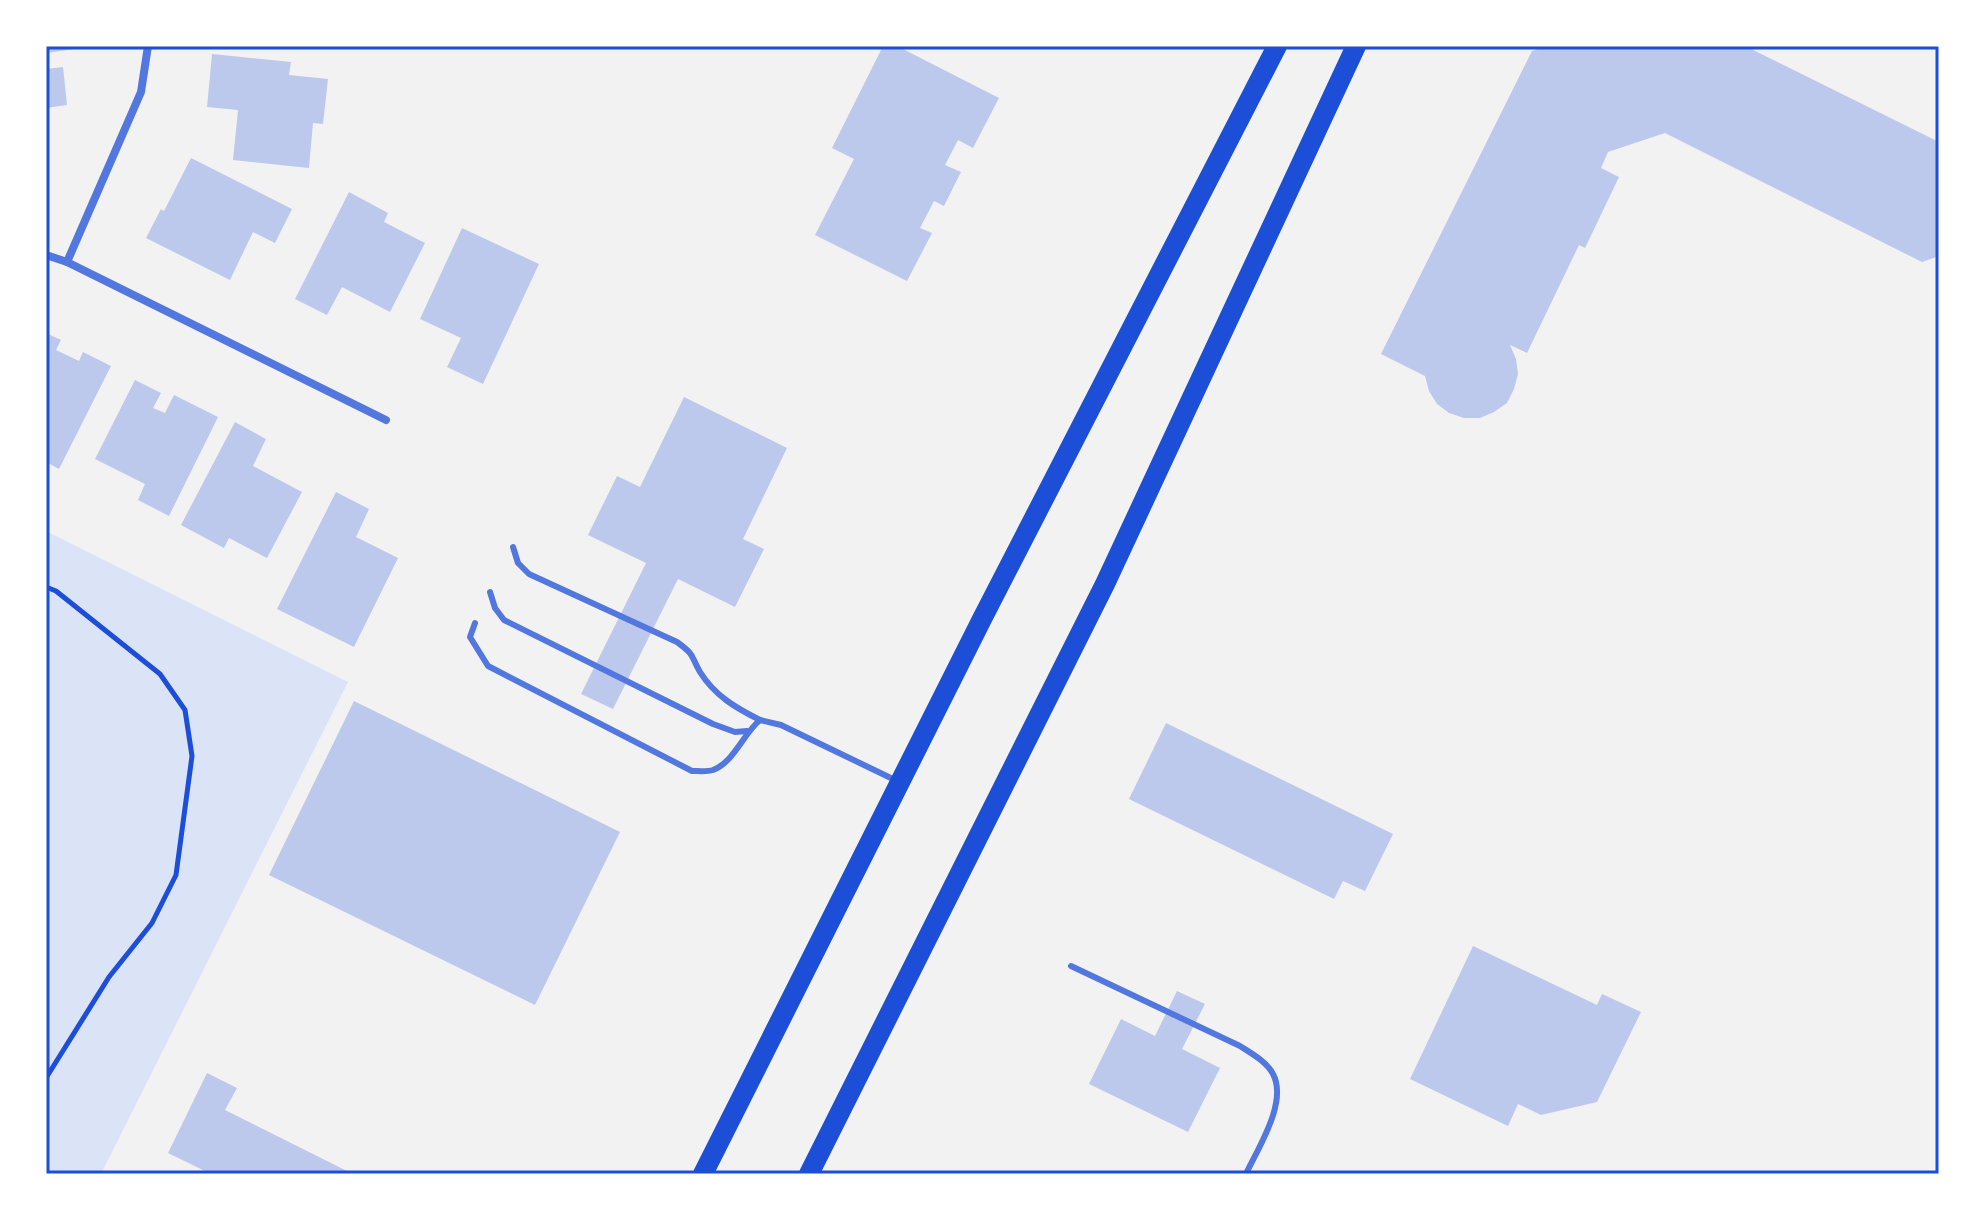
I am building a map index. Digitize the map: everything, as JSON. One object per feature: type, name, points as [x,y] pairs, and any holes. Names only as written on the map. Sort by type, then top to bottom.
[{"type":"main road","points":[[703,1174],[1277,46]]},
{"type":"main road","points":[[809,1174],[1105,584],[1356,46]]},
{"type":"street","points":[[67,262],[141,92],[148,46]]},
{"type":"street","points":[[46,255],[67,262],[386,420]]},
{"type":"lane","points":[[513,547],[518,563],[529,574],[677,642],[693,654],[700,672],[725,702],[900,782]]},
{"type":"lane","points":[[490,592],[495,608],[504,620],[713,724],[735,732],[747,731]]},
{"type":"lane","points":[[475,623],[470,637],[488,666],[692,771],[712,770],[730,757],[747,731],[760,720]]},
{"type":"lane","points":[[1071,966],[1240,1046],[1273,1073],[1278,1093],[1271,1122],[1246,1174]]},
{"type":"path","points":[[46,587],[56,591],[160,674],[185,710],[192,756],[176,875],[152,923],[109,977],[46,1078]]},
{"type":"shaded area","points":[[46,531],[348,682],[101,1174],[46,1174]]},
{"type":"building","points":[[46,46],[81,46],[81,48],[46,53]]},
{"type":"building","points":[[883,46],[897,46],[999,98],[973,148],[958,140],[945,165],[961,172],[944,206],[934,201],[920,228],[932,233],[907,281],[815,235],[854,159],[832,148]]},
{"type":"building","points":[[1546,46],[1745,46],[1939,142],[1939,256],[1922,262],[1665,133],[1608,152],[1601,168],[1619,177],[1585,248],[1579,245],[1527,353],[1510,345],[1518,374],[1507,403],[1480,418],[1464,418],[1449,413],[1437,404],[1425,376],[1381,354],[1532,51]]},
{"type":"building","points":[[212,54],[291,62],[289,75],[328,79],[323,124],[313,123],[309,168],[233,160],[238,110],[207,107]]},
{"type":"building","points":[[63,67],[67,105],[46,108],[46,69]]},
{"type":"building","points":[[191,158],[292,209],[275,243],[253,232],[230,280],[146,238],[161,209],[164,211]]},
{"type":"building","points":[[349,192],[388,213],[384,222],[425,243],[390,312],[342,287],[327,315],[295,299]]},
{"type":"building","points":[[462,228],[539,264],[483,384],[447,367],[461,338],[420,319]]},
{"type":"building","points":[[46,333],[61,340],[56,350],[79,361],[83,352],[111,366],[59,469],[46,462]]},
{"type":"building","points":[[135,380],[161,393],[153,408],[165,413],[174,395],[218,417],[169,516],[138,500],[145,484],[95,459]]},
{"type":"building","points":[[684,397],[787,448],[743,539],[764,549],[735,607],[678,579],[613,709],[581,694],[646,563],[588,535],[617,476],[640,487]]},
{"type":"building","points":[[235,422],[266,439],[253,466],[302,492],[267,558],[229,538],[224,548],[181,525]]},
{"type":"building","points":[[336,492],[369,509],[356,537],[398,558],[354,647],[277,609]]},
{"type":"building","points":[[354,701],[620,832],[535,1005],[269,875]]},
{"type":"building","points":[[1166,723],[1393,834],[1365,891],[1343,881],[1334,899],[1129,799]]},
{"type":"building","points":[[1473,946],[1597,1005],[1602,994],[1641,1012],[1597,1102],[1541,1115],[1518,1104],[1508,1126],[1410,1079]]},
{"type":"building","points":[[1177,991],[1205,1004],[1182,1049],[1220,1068],[1188,1132],[1089,1084],[1121,1019],[1155,1036]]},
{"type":"building","points":[[207,1073],[237,1088],[225,1110],[353,1174],[211,1174],[168,1153]]}]
